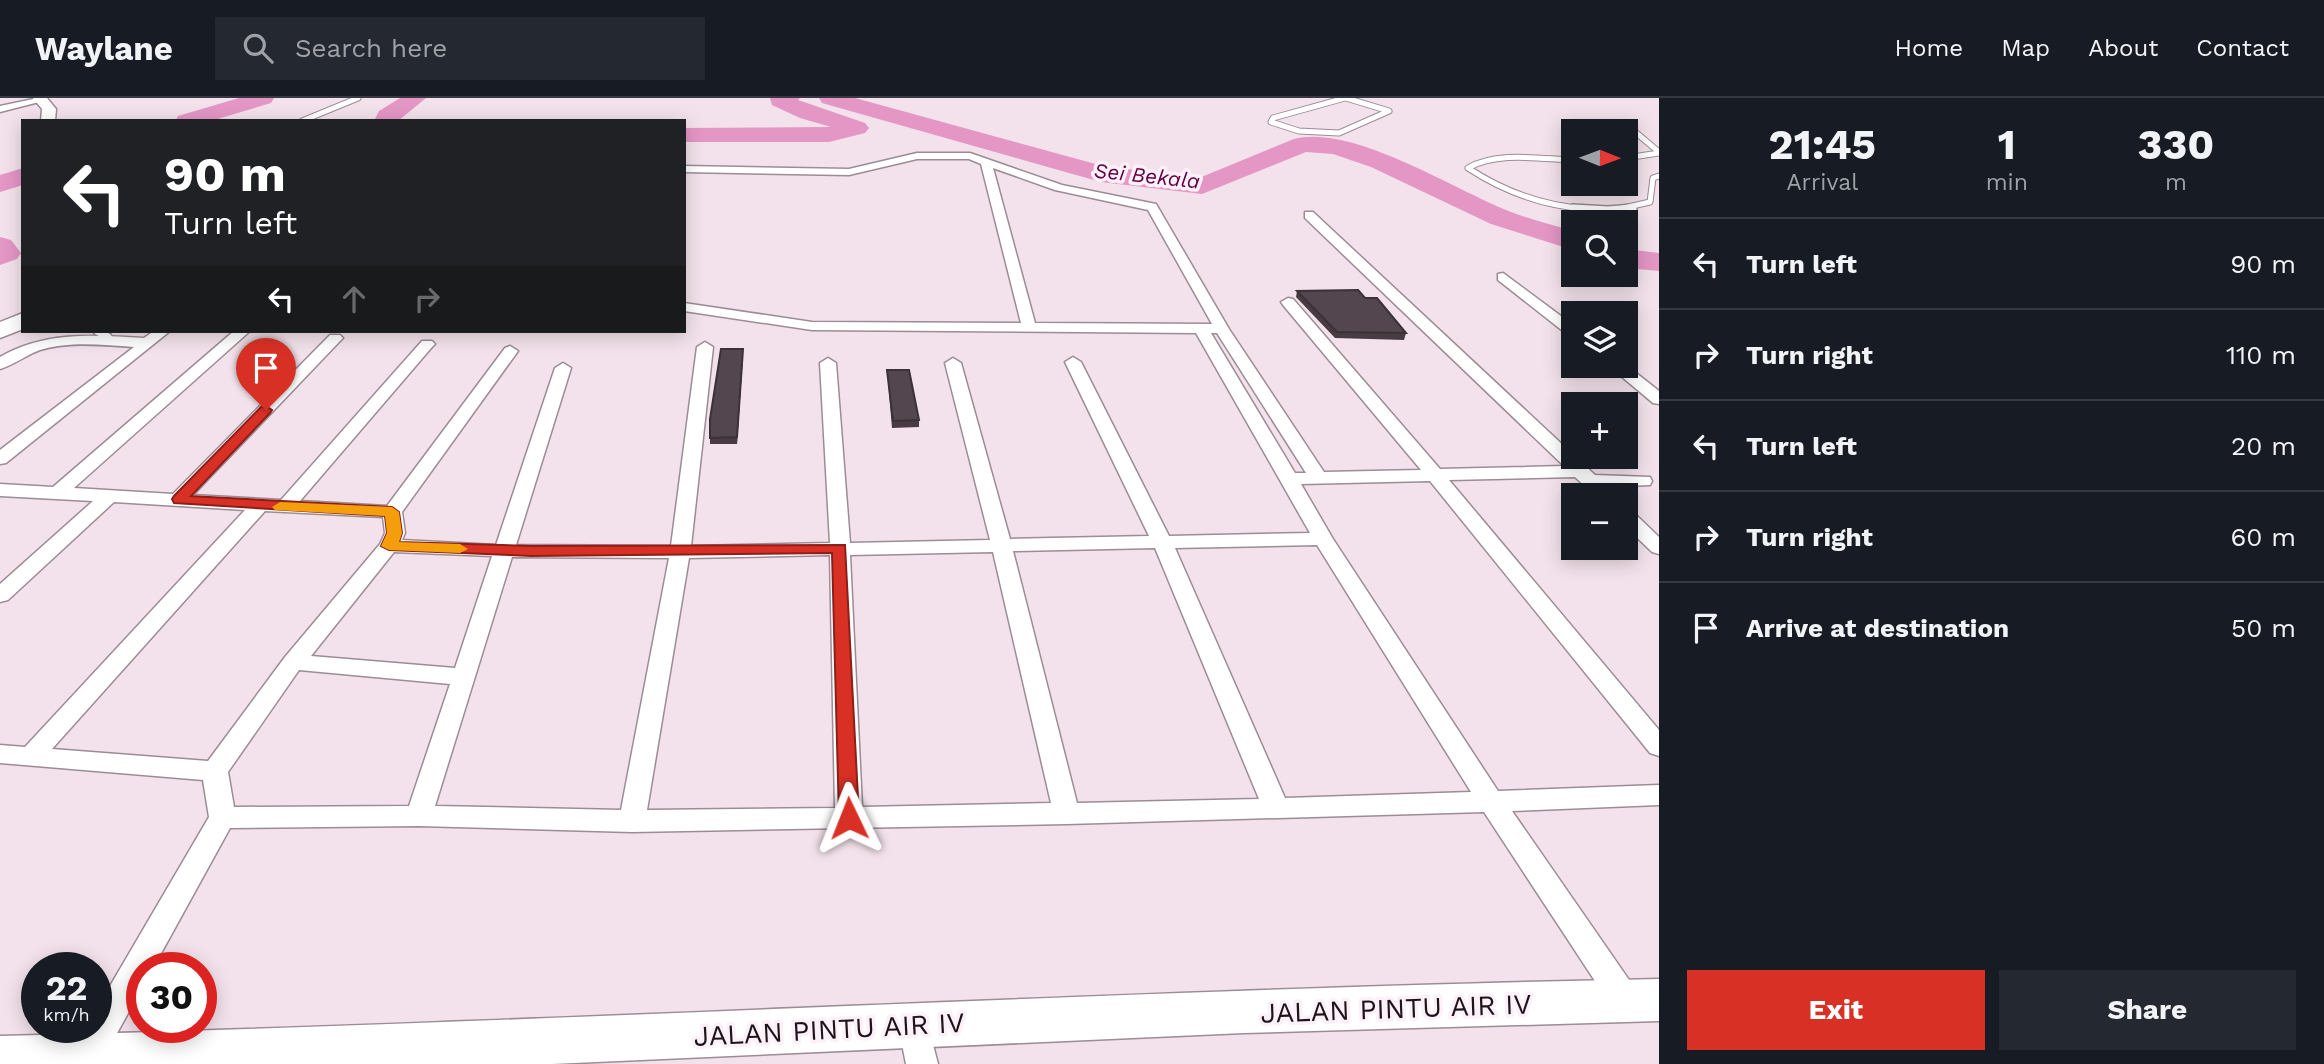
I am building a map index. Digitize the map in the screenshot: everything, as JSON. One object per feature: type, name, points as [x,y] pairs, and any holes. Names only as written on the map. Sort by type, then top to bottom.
[{"type":"main road","points":[[41,99],[49,109],[48,119]]},
{"type":"main road","points":[[0,331],[21,321]]},
{"type":"main road","name":"JALAN PINTU AIR IV","points":[[0,1059],[86,1061],[501,1045],[918,1044],[1642,1000]]},
{"type":"street","points":[[0,109],[41,99]]},
{"type":"street","points":[[686,169],[849,172],[917,156],[970,156],[1059,188],[1152,208],[1222,329],[1319,479]]},
{"type":"street","points":[[986,162],[1029,327]]},
{"type":"street","points":[[1309,215],[1592,483]]},
{"type":"street","points":[[1503,277],[1561,323]]},
{"type":"street","points":[[1288,302],[1437,477],[1659,747]]},
{"type":"street","points":[[686,307],[812,326],[1222,329]]},
{"type":"street","points":[[1201,329],[1323,539],[1490,800],[1642,1000]]},
{"type":"street","points":[[0,459],[161,333]]},
{"type":"street","points":[[58,493],[241,333]]},
{"type":"street","points":[[0,364],[31,346],[102,336],[149,343]]},
{"type":"street","points":[[179,499],[335,338]]},
{"type":"street","points":[[285,507],[427,344]]},
{"type":"street","points":[[632,821],[680,552],[705,347]]},
{"type":"street","points":[[86,1061],[222,818],[215,771],[293,662],[389,546],[395,533],[392,512],[510,351]]},
{"type":"street","points":[[1073,362],[1163,542],[1276,809]]},
{"type":"street","points":[[828,363],[840,549],[849,818]]},
{"type":"street","points":[[953,363],[1002,546],[1067,814]]},
{"type":"street","points":[[419,816],[563,368]]},
{"type":"street","points":[[1632,378],[1659,399]]},
{"type":"street","points":[[1267,441],[1294,440]]},
{"type":"street","points":[[1289,479],[1585,476],[1643,481]]},
{"type":"street","points":[[0,490],[392,512]]},
{"type":"street","points":[[0,595],[110,496]]},
{"type":"street","points":[[31,756],[260,505]]},
{"type":"street","points":[[1638,528],[1659,548]]},
{"type":"street","points":[[389,546],[506,551],[680,552],[1323,539]]},
{"type":"street","points":[[293,662],[462,677]]},
{"type":"street","points":[[0,754],[215,771]]},
{"type":"street","points":[[222,818],[419,816],[632,821],[849,818],[1276,809],[1659,795]]},
{"type":"lane","points":[[307,119],[358,98]]},
{"type":"lane","points":[[1345,98],[1389,111],[1339,133],[1299,131],[1271,122],[1273,118],[1345,98]]},
{"type":"lane","points":[[1638,135],[1659,153]]},
{"type":"lane","points":[[1638,156],[1659,153]]},
{"type":"lane","points":[[1561,160],[1491,161],[1473,163],[1468,168],[1482,179],[1548,203],[1608,211],[1635,210],[1650,202],[1653,178],[1659,176]]},
{"type":"building","points":[[1358,290],[1365,298],[1377,298],[1406,333],[1337,332],[1297,291]]},
{"type":"building","points":[[721,349],[743,349],[737,437],[710,438],[710,419]]},
{"type":"building","points":[[887,370],[909,370],[919,420],[893,421]]},
{"type":"waterway","name":"Sei Bekala","points":[[193,119],[263,98]]},
{"type":"waterway","name":"Sei Bekala","points":[[386,119],[415,98]]},
{"type":"waterway","name":"Sei Bekala","points":[[686,135],[829,135],[857,128],[808,113],[780,100],[789,98]]},
{"type":"waterway","name":"Sei Bekala","points":[[830,98],[1101,174],[1202,186],[1303,144],[1336,147],[1380,162],[1501,218],[1561,237]]},
{"type":"waterway","name":"Sei Bekala","points":[[0,184],[21,177]]},
{"type":"waterway","name":"Sei Bekala","points":[[0,246],[6,253],[0,256]]},
{"type":"waterway","name":"Sei Bekala","points":[[1638,261],[1659,262]]},
{"type":"slow traffic","points":[[280,507],[392,512],[395,533],[389,546],[460,549]]},
{"type":"route","points":[[266,410],[179,499],[392,512],[395,533],[389,546],[506,551],[840,549],[849,818]]}]
